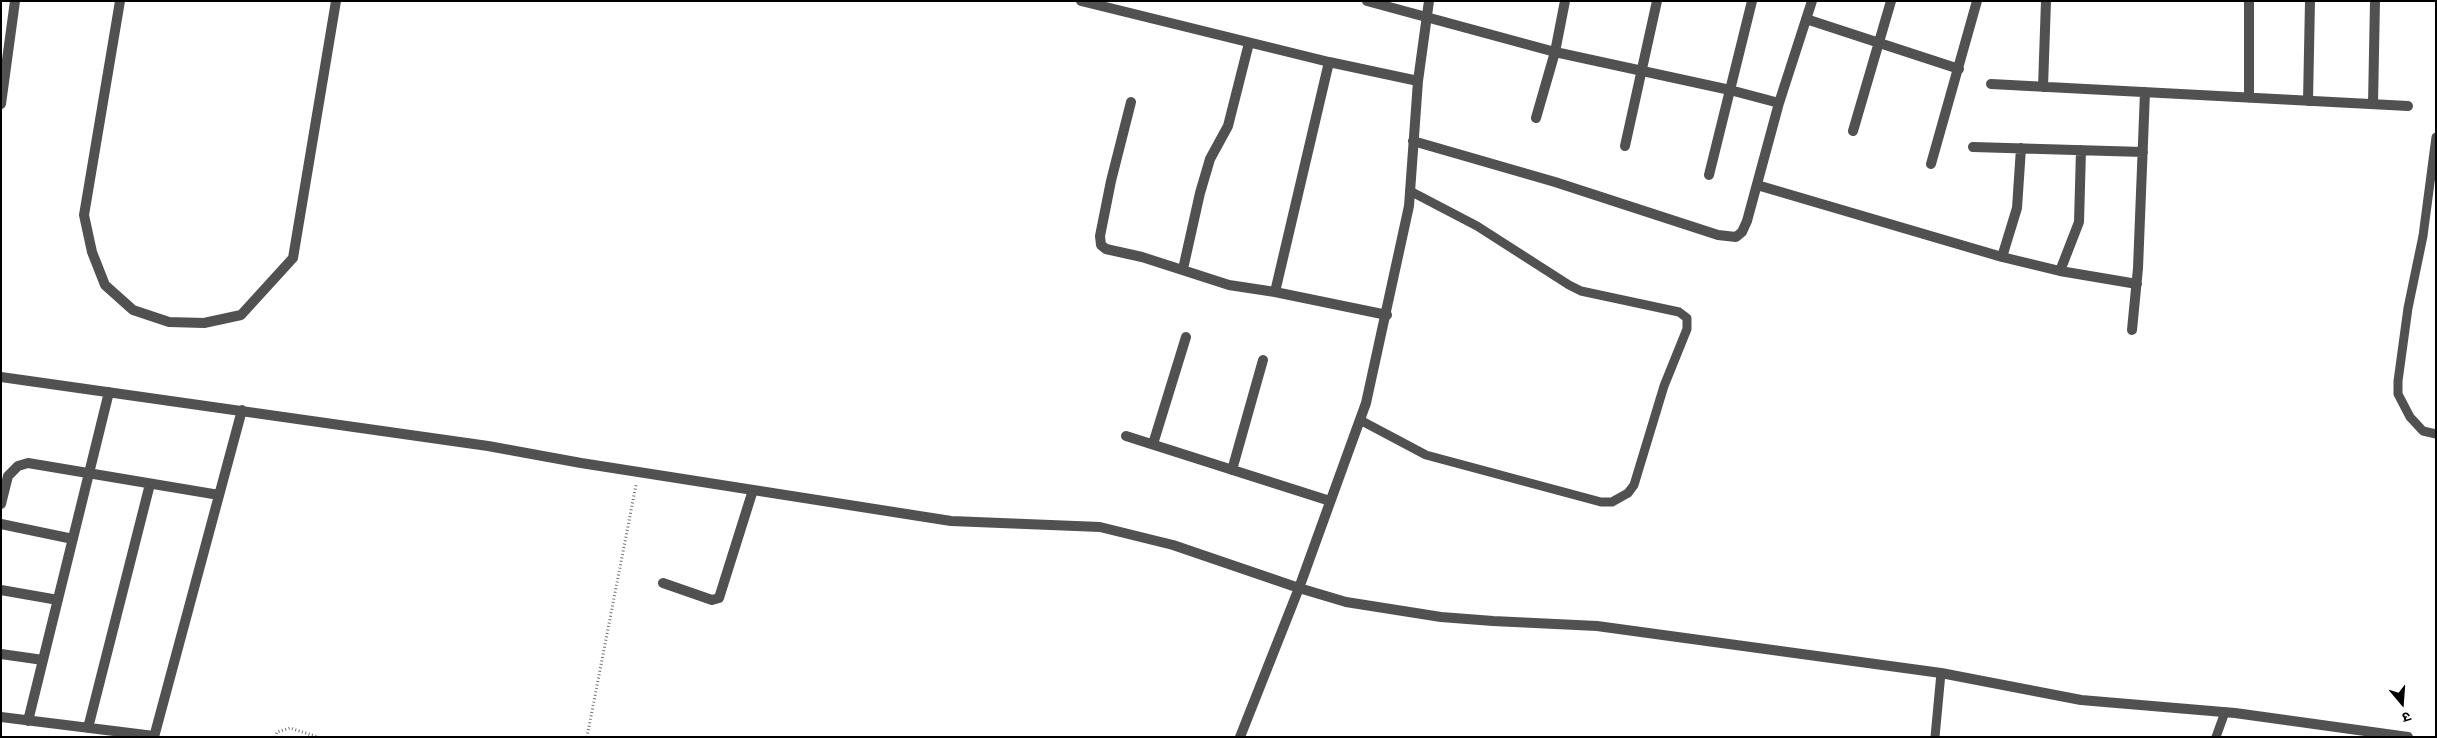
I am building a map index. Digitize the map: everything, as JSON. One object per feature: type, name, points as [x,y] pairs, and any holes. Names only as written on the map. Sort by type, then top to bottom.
[{"type":"street","points":[[1,104],[15,1]]},
{"type":"street","points":[[120,1],[84,215],[92,252],[105,285],[133,310],[169,322],[204,323],[241,315],[293,258],[336,1]]},
{"type":"street","points":[[1081,1],[1329,62],[1418,81]]},
{"type":"street","points":[[1367,1],[1427,19],[1554,52],[1730,90],[1779,103]]},
{"type":"street","points":[[1240,737],[1299,588],[1366,403],[1387,315],[1410,191],[1418,81],[1429,1]]},
{"type":"street","points":[[1536,118],[1554,52],[1565,1]]},
{"type":"street","points":[[1625,146],[1657,1]]},
{"type":"street","points":[[1709,175],[1752,1]]},
{"type":"street","points":[[1413,141],[1728,237],[1736,237],[1742,232],[1779,103],[1812,1]]},
{"type":"street","points":[[1853,130],[1891,1]]},
{"type":"street","points":[[1931,164],[1977,1]]},
{"type":"street","points":[[2043,87],[2046,1]]},
{"type":"street","points":[[2249,98],[2250,1]]},
{"type":"street","points":[[2308,101],[2310,1]]},
{"type":"street","points":[[2374,104],[2376,1]]},
{"type":"street","points":[[1806,19],[1959,69]]},
{"type":"street","points":[[1183,270],[1202,185],[1210,159],[1228,126],[1249,43]]},
{"type":"street","points":[[1275,292],[1329,62]]},
{"type":"street","points":[[1991,84],[2408,106]]},
{"type":"street","points":[[2132,330],[2137,284],[2145,92]]},
{"type":"street","points":[[1131,102],[1111,181],[1100,236],[1101,244],[1106,249],[1229,285],[1275,292],[1387,315]]},
{"type":"street","points":[[1973,147],[2143,152]]},
{"type":"street","points":[[2002,257],[2017,208],[2021,148]]},
{"type":"street","points":[[2060,270],[2079,222],[2081,150]]},
{"type":"street","points":[[1757,185],[2002,257],[2137,284]]},
{"type":"street","points":[[1153,444],[1186,337]]},
{"type":"street","points":[[1232,470],[1263,360]]},
{"type":"street","points":[[1,377],[488,446],[639,472],[951,521],[1100,527],[1149,538],[1216,558],[1299,588],[1358,604],[1493,622],[1597,626],[1941,673],[2081,700],[2225,712],[2408,737]]},
{"type":"street","points":[[28,721],[110,392]]},
{"type":"street","points":[[1,717],[154,736],[242,410]]},
{"type":"street","points":[[1126,436],[1330,501]]},
{"type":"street","points":[[1,504],[8,476],[18,466],[28,463],[219,495]]},
{"type":"street","points":[[88,728],[150,484]]},
{"type":"street","points":[[663,583],[712,600],[719,598],[753,490]]},
{"type":"street","points":[[1,524],[73,539]]},
{"type":"street","points":[[1,590],[58,600]]},
{"type":"street","points":[[1,654],[43,660]]},
{"type":"lane","points":[[2436,136],[2423,236],[2408,308],[2398,381],[2398,394],[2410,417],[2423,431],[2436,434]]},
{"type":"lane","points":[[1360,420],[1426,455],[1601,502],[1612,502],[1628,493],[1634,485],[1664,386],[1687,329],[1687,318],[1679,312],[1581,291],[1477,226],[1410,191]]},
{"type":"lane","points":[[1936,737],[1941,673]]},
{"type":"lane","points":[[2216,737],[2225,712]]},
{"type":"path","points":[[587,737],[639,472]]},
{"type":"path","points":[[275,737],[277,732],[290,728],[318,737]]}]
